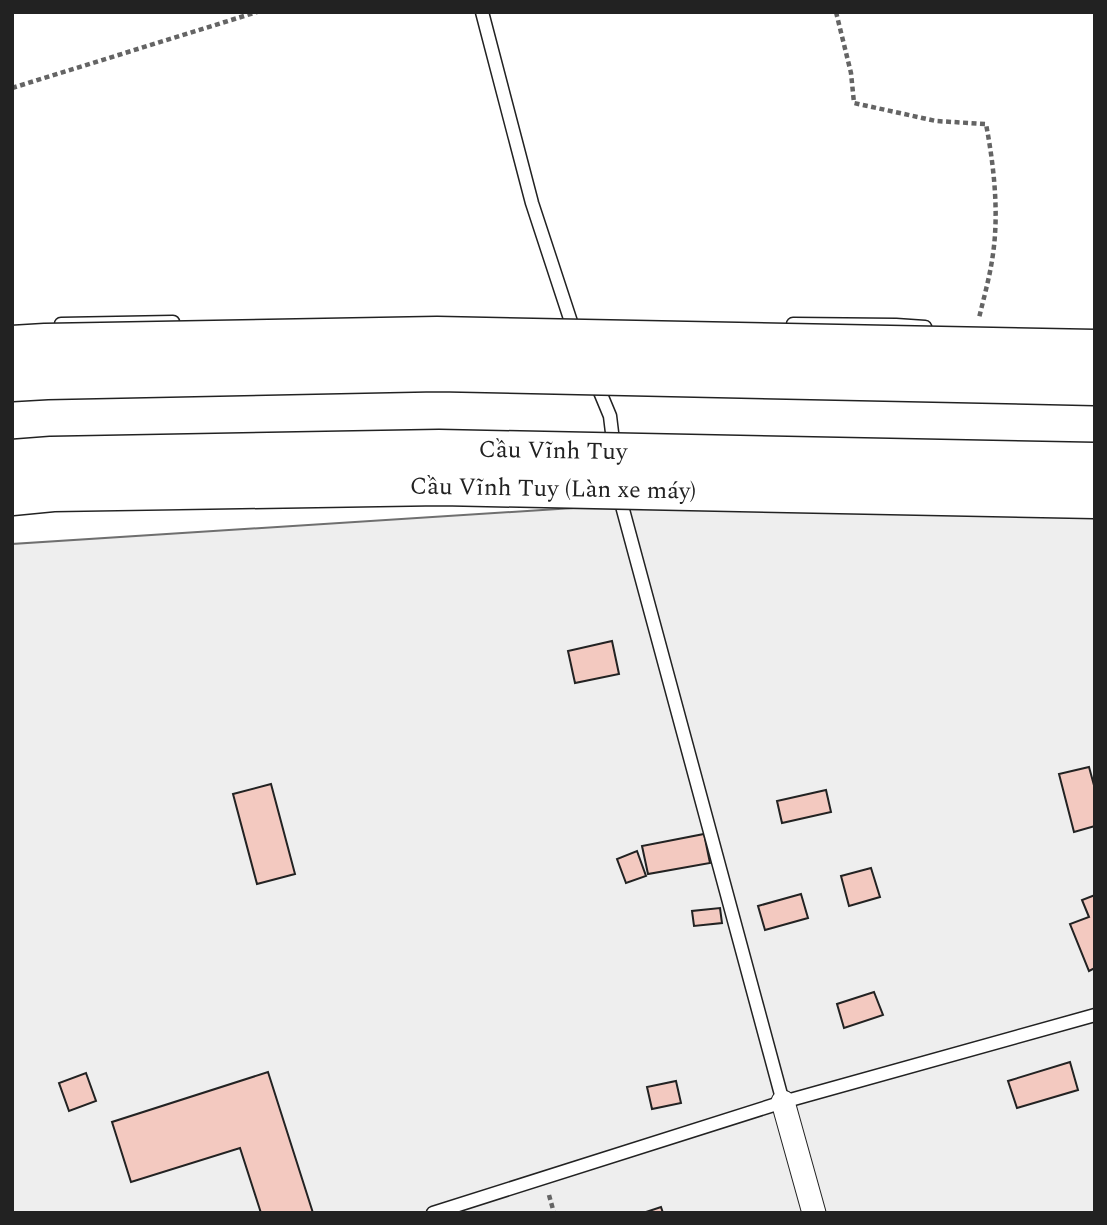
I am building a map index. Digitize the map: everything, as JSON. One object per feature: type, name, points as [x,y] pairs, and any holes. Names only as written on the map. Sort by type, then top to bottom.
[{"type":"highway","points":[[12,345],[437,336],[1095,349]]},
{"type":"highway","points":[[12,382],[438,372],[1095,386]]},
{"type":"highway","name":"Cầu Vĩnh Tuy","points":[[12,459],[439,449],[1095,462]]},
{"type":"highway","name":"Cầu Vĩnh Tuy (Làn xe máy)","points":[[12,496],[53,492],[440,486],[1095,499]]},
{"type":"street","points":[[783,1102],[814,1213]]},
{"type":"lane","points":[[482,12],[532,204],[610,416],[624,518],[783,1102]]},
{"type":"lane","points":[[50,325],[184,322]]},
{"type":"lane","points":[[557,323],[577,323]]},
{"type":"lane","points":[[774,324],[936,328]]},
{"type":"lane","points":[[433,1213],[783,1102],[1095,1015]]},
{"type":"path","points":[[12,88],[257,12]]},
{"type":"path","points":[[836,12],[851,73],[854,103],[936,121],[986,124],[991,148],[995,206],[993,253],[978,321]]},
{"type":"shaded area","points":[[620,505],[1095,517],[1095,1213],[12,1213],[12,544]]},
{"type":"building","points":[[612,641],[619,674],[575,683],[568,651]]},
{"type":"building","points":[[1089,767],[1095,789],[1095,826],[1074,832],[1059,774]]},
{"type":"building","points":[[271,784],[295,874],[257,884],[233,794]]},
{"type":"building","points":[[826,790],[831,812],[782,823],[777,801]]},
{"type":"building","points":[[704,834],[710,863],[648,874],[642,846]]},
{"type":"building","points":[[637,851],[646,876],[626,883],[617,859]]},
{"type":"building","points":[[871,868],[880,897],[849,906],[841,876]]},
{"type":"building","points":[[801,894],[808,918],[765,930],[758,906]]},
{"type":"building","points":[[1095,895],[1095,968],[1089,971],[1070,924],[1089,917],[1082,900]]},
{"type":"building","points":[[720,908],[722,923],[694,926],[692,911]]},
{"type":"building","points":[[874,992],[883,1015],[844,1028],[837,1004]]},
{"type":"building","points":[[1070,1062],[1078,1090],[1017,1108],[1008,1081]]},
{"type":"building","points":[[268,1072],[313,1213],[261,1213],[240,1148],[131,1182],[112,1122]]},
{"type":"building","points":[[86,1073],[96,1101],[69,1111],[59,1083]]},
{"type":"building","points":[[676,1081],[681,1103],[652,1109],[647,1087]]},
{"type":"building","points":[[661,1207],[663,1213],[643,1213]]}]
